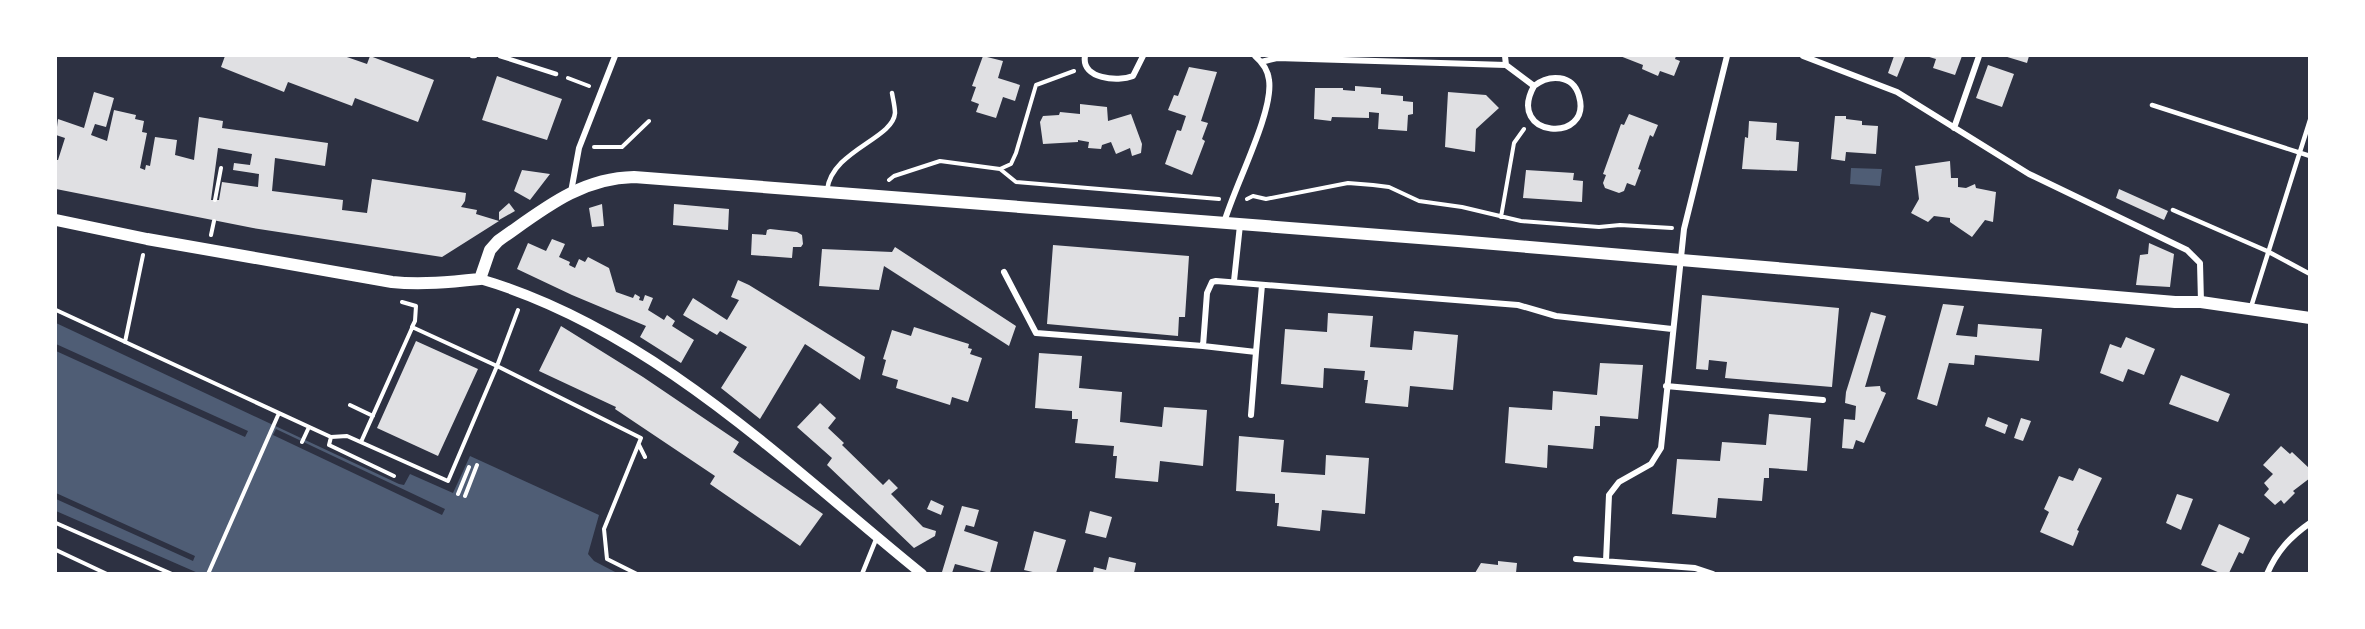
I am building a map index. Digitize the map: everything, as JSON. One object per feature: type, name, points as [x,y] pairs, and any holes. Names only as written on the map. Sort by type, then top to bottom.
[{"type":"main road","points":[[56,220],[147,239],[392,282],[409,284],[480,279],[490,250],[498,241],[571,192],[599,180],[634,177],[1680,260],[2175,302],[2201,302],[2310,318]]},
{"type":"street","points":[[571,192],[579,147],[615,56]]},
{"type":"street","points":[[1085,56],[1085,67],[1089,72],[1095,75],[1128,78],[1133,76],[1143,56]]},
{"type":"street","points":[[1224,224],[1268,101],[1269,78],[1261,62],[1255,56]]},
{"type":"street","points":[[1505,56],[1506,65]]},
{"type":"street","points":[[1606,561],[1609,495],[1619,482],[1652,464],[1660,447],[1684,229],[1727,56]]},
{"type":"street","points":[[1803,56],[1897,92],[2029,174],[2187,250],[2200,263],[2201,302]]},
{"type":"street","points":[[1954,128],[1979,56]]},
{"type":"street","points":[[1261,62],[1276,58],[1506,65],[1534,86]]},
{"type":"street","points":[[1548,78],[1564,79],[1576,89],[1581,105],[1575,120],[1562,129],[1545,129],[1532,118],[1528,102],[1534,86],[1548,78]]},
{"type":"street","points":[[1234,281],[1240,225]]},
{"type":"street","points":[[1004,272],[1036,333],[1256,352]]},
{"type":"street","points":[[480,279],[525,293],[597,327],[644,355],[776,453],[922,573]]},
{"type":"street","points":[[1203,346],[1209,286],[1216,280],[1518,305],[1556,316],[1672,328]]},
{"type":"street","points":[[1251,415],[1262,285]]},
{"type":"street","points":[[1666,386],[1822,400]]},
{"type":"street","points":[[2267,573],[2274,557],[2293,534],[2310,523]]},
{"type":"street","points":[[1576,559],[1695,568],[1713,573]]},
{"type":"lane","points":[[500,56],[556,74]]},
{"type":"lane","points":[[827,192],[828,183],[846,156],[891,123],[895,113],[892,93]]},
{"type":"lane","points":[[2152,105],[2310,156]]},
{"type":"lane","points":[[2250,310],[2310,120]]},
{"type":"lane","points":[[2173,210],[2267,251],[2310,274]]},
{"type":"lane","points":[[862,573],[877,537]]},
{"type":"path","points":[[1000,169],[1011,164],[1016,153],[1036,85],[1085,67]]},
{"type":"path","points":[[556,74],[601,91]]},
{"type":"path","points":[[1501,217],[1506,199],[1514,143],[1532,118]]},
{"type":"path","points":[[579,147],[622,147],[649,121]]},
{"type":"path","points":[[883,184],[894,176],[940,161],[1000,169],[1016,182],[1232,200],[1245,199],[1253,195],[1266,199],[1348,183],[1389,187],[1419,201],[1462,207],[1521,221],[1578,226],[1655,226],[1684,229]]},
{"type":"path","points":[[215,200],[221,168]]},
{"type":"path","points":[[125,342],[147,239]]},
{"type":"path","points":[[56,310],[331,437],[347,436],[448,481],[525,293]]},
{"type":"path","points":[[361,442],[415,321],[416,306],[398,301]]},
{"type":"path","points":[[412,327],[497,366],[641,438],[604,529],[607,559],[637,573]]},
{"type":"path","points":[[351,405],[373,416]]},
{"type":"path","points":[[208,573],[279,413]]},
{"type":"path","points":[[302,442],[309,427]]},
{"type":"path","points":[[331,437],[329,445],[394,476]]},
{"type":"path","points":[[639,444],[645,458]]},
{"type":"path","points":[[465,496],[477,465]]},
{"type":"path","points":[[458,494],[469,467]]},
{"type":"path","points":[[56,523],[172,573]]},
{"type":"path","points":[[56,550],[106,573]]},
{"type":"water","points":[[1851,168],[1882,169],[1880,186],[1850,184]]},
{"type":"water","points":[[56,323],[399,484],[404,485],[410,474],[453,493],[470,456],[599,515],[588,554],[594,561],[617,573],[198,573],[56,511]]},
{"type":"pier","points":[[56,344],[248,431],[245,437],[56,351]]},
{"type":"pier","points":[[276,429],[445,509],[442,515],[273,435]]},
{"type":"pier","points":[[56,493],[195,556],[193,561],[56,499]]},
{"type":"building","points":[[225,56],[344,56],[367,64],[370,56],[434,80],[418,122],[355,98],[352,106],[288,82],[284,92],[221,67]]},
{"type":"building","points":[[983,56],[1003,61],[998,78],[1020,85],[1015,101],[1003,97],[996,118],[976,112],[979,104],[971,101],[976,87],[972,86]]},
{"type":"building","points":[[1620,56],[1676,56],[1675,59],[1680,61],[1674,76],[1660,71],[1658,76],[1642,69],[1643,65]]},
{"type":"building","points":[[1894,56],[1905,57],[1897,77],[1888,73]]},
{"type":"building","points":[[1926,56],[1962,56],[1955,75],[1933,68],[1936,59]]},
{"type":"building","points":[[2004,56],[2029,56],[2027,63]]},
{"type":"building","points":[[1988,65],[2014,74],[2002,107],[1976,98]]},
{"type":"building","points":[[1189,67],[1217,72],[1201,121],[1208,123],[1202,139],[1205,141],[1192,175],[1165,164],[1177,130],[1181,131],[1186,116],[1168,110],[1174,95],[1178,96]]},
{"type":"building","points":[[497,76],[562,99],[547,140],[482,120]]},
{"type":"building","points":[[1355,86],[1381,88],[1381,94],[1403,96],[1403,101],[1413,102],[1413,114],[1408,115],[1407,131],[1378,129],[1379,113],[1369,112],[1369,118],[1332,117],[1331,121],[1314,119],[1315,88],[1343,88],[1343,90],[1355,91]]},
{"type":"building","points":[[94,92],[114,98],[106,127],[95,124],[91,135],[107,141],[114,110],[136,115],[135,119],[144,121],[142,132],[147,133],[140,168],[145,170],[146,165],[150,166],[155,137],[177,140],[175,155],[194,160],[199,117],[223,121],[222,128],[328,143],[325,166],[275,158],[272,191],[343,200],[342,210],[367,213],[372,179],[466,193],[461,207],[477,210],[476,214],[499,221],[442,257],[253,228],[56,189],[56,160],[58,160],[65,138],[56,135],[58,119],[84,128]],"holes":[[[218,148],[252,154],[250,165],[234,163],[233,170],[259,174],[258,187],[222,182],[219,200],[211,200]]]},
{"type":"building","points":[[1448,92],[1486,95],[1499,108],[1476,129],[1475,152],[1445,147]]},
{"type":"building","points":[[1080,104],[1107,107],[1108,121],[1131,114],[1142,144],[1141,153],[1132,156],[1130,148],[1116,154],[1111,142],[1102,145],[1101,149],[1088,148],[1089,142],[1078,140],[1078,142],[1043,144],[1040,122],[1043,116],[1059,115],[1060,112],[1080,114]]},
{"type":"building","points":[[1629,114],[1658,125],[1653,137],[1650,135],[1638,169],[1641,170],[1635,186],[1627,183],[1624,191],[1619,193],[1605,188],[1603,183],[1606,175],[1603,174],[1621,124],[1624,125]]},
{"type":"building","points":[[1835,116],[1846,116],[1846,119],[1862,121],[1862,125],[1878,126],[1876,154],[1846,152],[1845,161],[1831,159]]},
{"type":"building","points":[[1749,121],[1777,123],[1776,140],[1799,142],[1797,171],[1742,169]]},
{"type":"building","points":[[1950,161],[1951,178],[1958,178],[1958,187],[1966,188],[1975,184],[1976,188],[1996,192],[1993,222],[1985,220],[1972,237],[1950,222],[1950,218],[1934,216],[1928,222],[1911,213],[1919,199],[1915,166]]},
{"type":"building","points":[[522,170],[550,174],[530,200],[514,191]]},
{"type":"building","points":[[1526,170],[1574,173],[1573,180],[1583,181],[1582,202],[1523,198]]},
{"type":"building","points":[[2119,189],[2168,211],[2164,220],[2116,198]]},
{"type":"building","points":[[509,203],[515,211],[499,220],[499,212]]},
{"type":"building","points":[[602,204],[604,226],[592,227],[589,208]]},
{"type":"building","points":[[674,204],[729,209],[728,230],[673,225]]},
{"type":"building","points":[[767,230],[797,232],[802,235],[803,244],[801,247],[793,247],[792,258],[751,255],[752,234],[766,235]]},
{"type":"building","points":[[552,239],[565,244],[559,257],[570,262],[569,265],[575,268],[579,259],[585,262],[588,257],[609,268],[616,292],[633,298],[635,294],[640,297],[639,300],[643,301],[645,295],[653,298],[648,310],[664,320],[667,315],[675,321],[672,326],[694,340],[681,363],[640,337],[646,326],[517,269],[528,243],[546,251]]},
{"type":"building","points":[[2149,243],[2174,254],[2170,287],[2136,285],[2140,255],[2148,254]]},
{"type":"building","points":[[1053,245],[1189,256],[1185,317],[1179,317],[1178,336],[1047,324]]},
{"type":"building","points":[[895,247],[1016,326],[1009,346],[884,266],[879,290],[819,286],[822,249],[892,252]]},
{"type":"building","points":[[738,280],[865,357],[860,380],[805,344],[760,419],[721,388],[747,347],[720,331],[717,335],[683,315],[693,298],[727,320],[739,300],[731,297]]},
{"type":"building","points":[[1702,295],[1839,308],[1832,387],[1725,378],[1727,362],[1709,360],[1708,370],[1696,369]]},
{"type":"building","points":[[1943,304],[1964,306],[1956,335],[1977,337],[1978,324],[2042,329],[2039,361],[1975,355],[1974,365],[1949,363],[1937,406],[1917,399]]},
{"type":"building","points":[[1871,312],[1886,316],[1865,387],[1880,386],[1881,391],[1886,393],[1864,443],[1856,440],[1853,449],[1842,448],[1844,419],[1855,420],[1856,406],[1845,403],[1846,392]]},
{"type":"building","points":[[1328,313],[1373,316],[1370,347],[1412,350],[1414,331],[1458,335],[1453,390],[1410,386],[1408,407],[1365,403],[1368,380],[1364,380],[1365,371],[1324,368],[1323,388],[1281,384],[1285,329],[1327,332]]},
{"type":"building","points":[[561,326],[643,377],[739,442],[733,452],[823,514],[800,546],[710,484],[715,476],[615,409],[616,407],[539,371]]},
{"type":"building","points":[[914,327],[969,344],[968,348],[972,349],[970,354],[982,358],[968,402],[952,397],[950,405],[896,388],[898,380],[882,375],[886,360],[883,359],[892,330],[911,336]]},
{"type":"building","points":[[2126,337],[2155,349],[2144,375],[2128,369],[2123,382],[2100,373],[2110,344],[2121,348]]},
{"type":"building","points":[[416,341],[478,369],[438,456],[377,428]]},
{"type":"building","points":[[1039,353],[1082,356],[1079,388],[1122,392],[1120,422],[1162,427],[1164,407],[1207,410],[1203,466],[1160,461],[1158,482],[1115,478],[1117,456],[1113,456],[1114,446],[1075,443],[1078,419],[1072,419],[1072,411],[1035,408]]},
{"type":"building","points":[[1600,363],[1643,365],[1638,419],[1600,416],[1600,426],[1595,426],[1593,449],[1548,445],[1547,468],[1505,463],[1509,407],[1552,410],[1553,391],[1597,395]]},
{"type":"building","points":[[2181,375],[2230,394],[2218,422],[2169,404]]},
{"type":"building","points":[[820,403],[836,418],[828,428],[844,443],[842,445],[883,485],[889,479],[898,488],[891,494],[923,527],[936,531],[935,536],[914,548],[827,465],[832,458],[797,427]]},
{"type":"building","points":[[1769,414],[1811,418],[1807,471],[1769,468],[1769,478],[1764,478],[1762,501],[1718,498],[1716,518],[1672,514],[1677,459],[1720,461],[1722,442],[1766,445]]},
{"type":"building","points":[[1988,417],[2008,425],[2005,434],[1985,426]]},
{"type":"building","points":[[2021,418],[2031,421],[2023,441],[2014,438]]},
{"type":"building","points":[[1239,436],[1284,440],[1281,472],[1325,475],[1326,455],[1369,458],[1365,514],[1322,510],[1320,531],[1277,526],[1279,503],[1275,503],[1275,494],[1236,491]]},
{"type":"building","points":[[2281,446],[2290,454],[2292,452],[2310,469],[2310,478],[2293,491],[2295,493],[2284,504],[2281,500],[2275,505],[2264,495],[2269,489],[2264,483],[2273,474],[2263,465]]},
{"type":"building","points":[[2079,468],[2102,478],[2077,530],[2079,531],[2073,546],[2040,532],[2049,512],[2044,509],[2059,476],[2073,481]]},
{"type":"building","points":[[2177,494],[2193,499],[2181,530],[2166,523]]},
{"type":"building","points":[[931,500],[944,506],[941,515],[927,509]]},
{"type":"building","points":[[962,506],[979,510],[974,527],[966,525],[964,531],[998,542],[990,573],[955,564],[952,573],[942,572]]},
{"type":"building","points":[[1090,511],[1112,517],[1106,538],[1085,533]]},
{"type":"building","points":[[2219,524],[2250,538],[2243,554],[2239,552],[2229,573],[2220,573],[2201,565]]},
{"type":"building","points":[[1034,531],[1066,540],[1056,573],[1024,570]]},
{"type":"building","points":[[1109,557],[1136,563],[1134,573],[1093,573],[1094,567],[1106,570]]},
{"type":"building","points":[[1498,561],[1517,563],[1516,573],[1475,573],[1481,563],[1498,565]]}]
